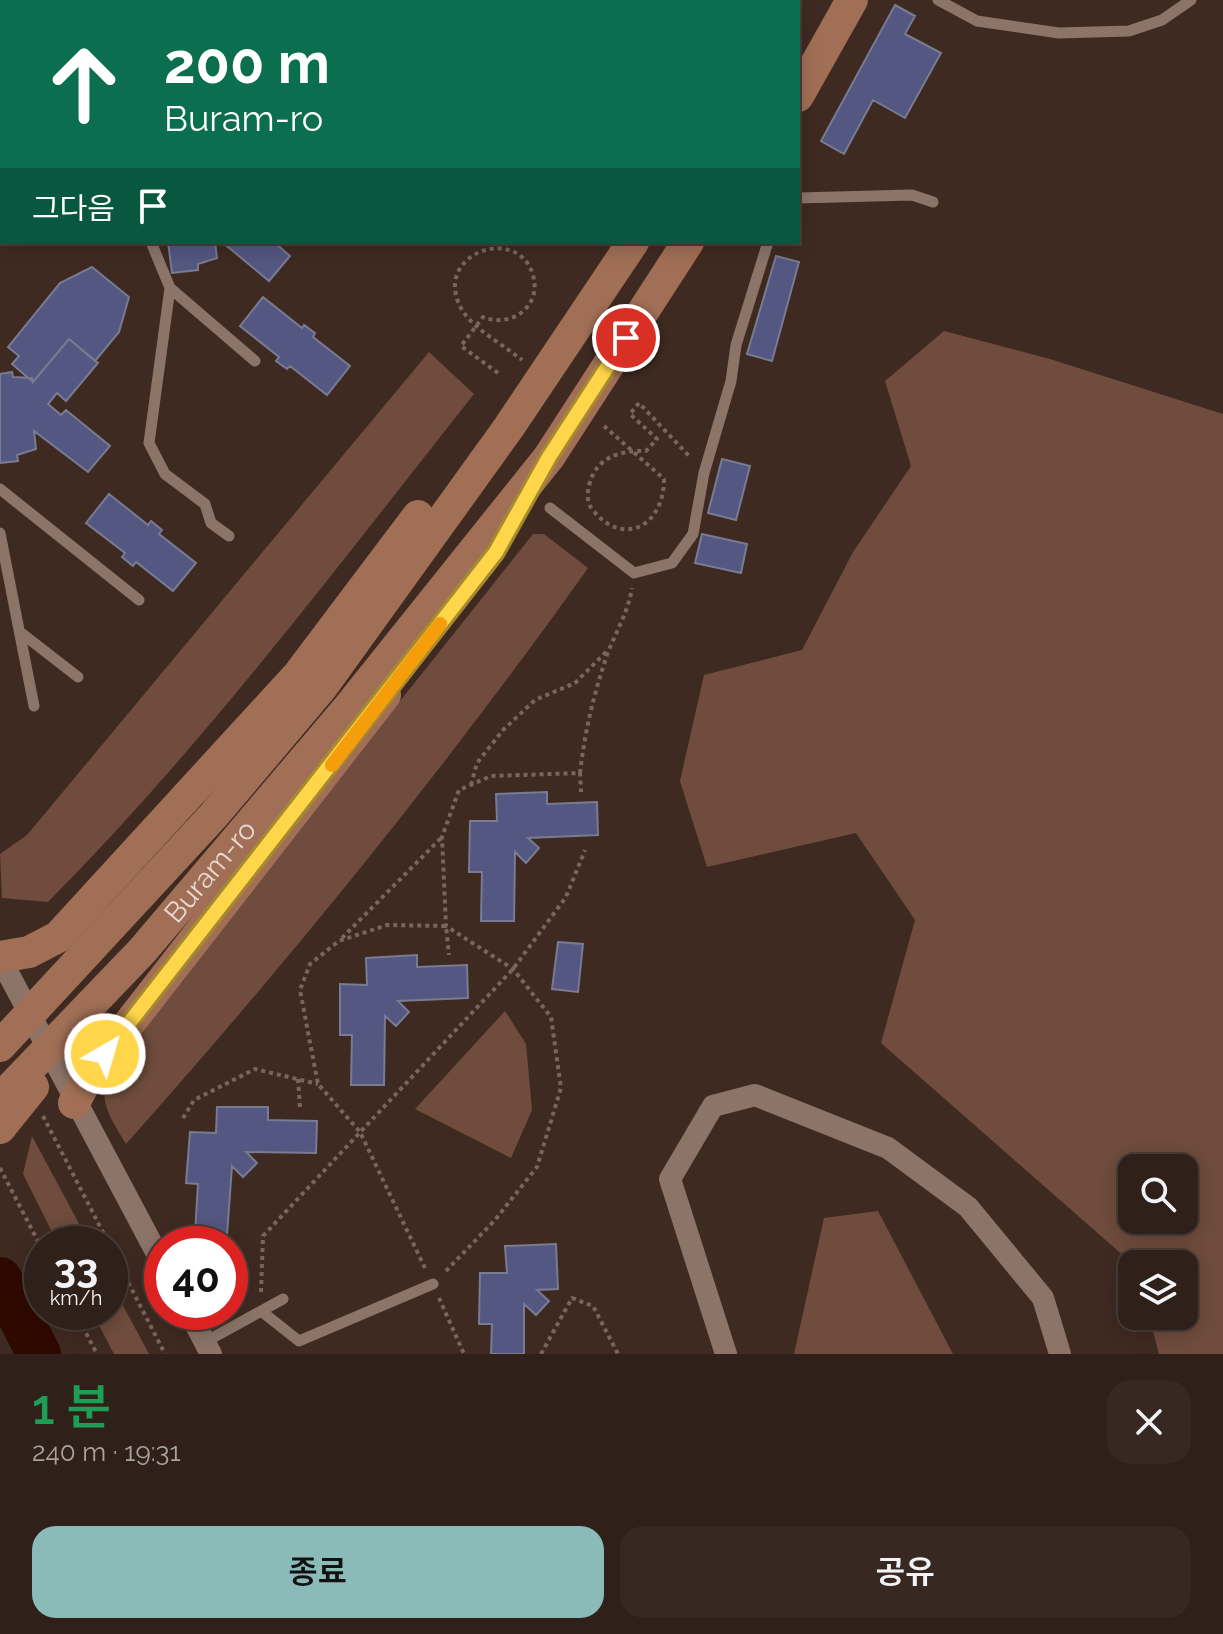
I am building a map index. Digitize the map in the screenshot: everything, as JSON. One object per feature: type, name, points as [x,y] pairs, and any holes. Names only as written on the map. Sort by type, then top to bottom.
[{"type":"street","points":[[800,50],[828,0]]},
{"type":"street","points":[[800,92],[852,0]]},
{"type":"street","name":"Buram-ro","points":[[0,1046],[112,927],[322,687],[509,427],[632,244]]},
{"type":"street","name":"Buram-ro","points":[[0,1099],[142,951],[349,707],[549,457],[687,244]]},
{"type":"street","points":[[144,1230],[74,1103],[0,957],[29,952],[58,937],[299,674],[431,499],[509,427]]},
{"type":"street","points":[[74,1103],[89,1075],[496,552],[549,457]]},
{"type":"street","points":[[0,1024],[112,927]]},
{"type":"street","points":[[0,1128],[142,951]]},
{"type":"street","points":[[726,1354],[670,1179],[713,1106],[755,1095],[888,1148],[968,1207],[1043,1298],[1060,1354]]},
{"type":"street","points":[[198,1330],[208,1348]]},
{"type":"lane","points":[[938,0],[977,21],[1059,33],[1129,31],[1162,20],[1191,0]]},
{"type":"lane","points":[[800,198],[912,195],[933,202]]},
{"type":"lane","points":[[152,244],[170,288],[255,361]]},
{"type":"lane","points":[[550,508],[634,573],[672,563],[693,534],[704,473],[731,381],[736,345],[767,244]]},
{"type":"lane","points":[[170,288],[149,443],[165,474],[205,504],[211,523],[229,536]]},
{"type":"lane","points":[[0,489],[139,600]]},
{"type":"lane","points":[[0,533],[34,706]]},
{"type":"lane","points":[[20,632],[78,677]]},
{"type":"lane","points":[[261,1311],[299,1341],[433,1284]]},
{"type":"lane","points":[[208,1348],[283,1299]]},
{"type":"path","points":[[465,315],[454,293],[456,278],[470,256],[498,248],[522,258],[531,270],[535,285],[532,301],[509,321],[497,323],[483,317],[461,346],[498,373]]},
{"type":"path","points":[[649,462],[664,479],[664,498],[657,515],[645,525],[627,528],[617,525],[590,508],[587,493],[592,472],[606,458],[631,450],[646,451],[657,439],[630,414],[639,403],[704,473]]},
{"type":"path","points":[[581,792],[586,717],[610,648],[626,616],[634,573]]},
{"type":"path","points":[[471,785],[477,763],[503,730],[535,700],[575,683],[610,648]]},
{"type":"path","points":[[449,955],[442,837],[459,790],[491,776],[580,773]]},
{"type":"path","points":[[442,837],[339,941],[310,964],[300,990],[318,1084],[360,1132],[464,1354]]},
{"type":"path","points":[[261,1311],[263,1236],[513,969],[566,897],[585,850]]},
{"type":"path","points":[[339,941],[387,925],[446,926],[513,969],[551,1017],[561,1088],[537,1167],[495,1220],[433,1284]]},
{"type":"path","points":[[183,1118],[194,1100],[255,1069],[318,1084]]},
{"type":"path","points":[[298,1079],[300,1107]]},
{"type":"path","points":[[36,1103],[99,1226]]},
{"type":"path","points":[[0,1168],[30,1226]]},
{"type":"path","points":[[128,1282],[165,1354]]},
{"type":"path","points":[[541,1354],[572,1298],[593,1306],[618,1354]]},
{"type":"path","points":[[84,1330],[97,1354]]},
{"type":"shaded area","points":[[944,331],[1050,359],[1223,414],[1223,1354],[1159,1354],[1153,1330],[1198,1330],[1198,1250],[1118,1251],[881,1043],[915,920],[856,833],[707,867],[680,781],[704,675],[802,650],[853,552],[911,466],[885,381]]},
{"type":"shaded area","points":[[429,352],[474,394],[268,654],[105,842],[48,902],[2,898],[0,854],[27,835]]},
{"type":"shaded area","points":[[533,534],[544,534],[588,568],[479,717],[365,862],[247,1005],[126,1144],[109,1114],[104,1093],[111,1072],[128,1043]]},
{"type":"shaded area","points":[[505,1011],[526,1044],[532,1110],[511,1158],[415,1109]]},
{"type":"shaded area","points":[[32,1136],[80,1226],[49,1226],[23,1174]]},
{"type":"shaded area","points":[[878,1211],[953,1354],[794,1354],[824,1218]]},
{"type":"shaded area","points":[[128,1315],[149,1354],[114,1354],[101,1330],[128,1330]]},
{"type":"building","points":[[895,5],[915,16],[905,34],[941,53],[905,118],[873,100],[844,154],[821,141]]},
{"type":"building","points":[[168,244],[215,244],[217,258],[198,264],[198,270],[172,273]]},
{"type":"building","points":[[224,244],[276,244],[290,256],[269,281]]},
{"type":"building","points":[[776,256],[799,262],[772,361],[747,354]]},
{"type":"building","points":[[92,267],[129,297],[119,332],[95,361],[69,339],[33,382],[12,364],[19,356],[8,347],[60,283]]},
{"type":"building","points":[[263,297],[302,328],[304,325],[315,333],[313,337],[350,366],[327,395],[290,366],[287,369],[276,361],[279,357],[240,326]]},
{"type":"building","points":[[69,339],[98,363],[66,401],[57,393],[48,404],[61,415],[66,410],[110,446],[88,472],[34,431],[36,449],[17,455],[18,461],[0,463],[0,374],[12,372],[13,377],[32,378],[33,382]]},
{"type":"building","points":[[722,459],[750,466],[736,520],[708,513]]},
{"type":"building","points":[[109,494],[148,525],[151,521],[162,530],[159,534],[196,563],[173,591],[136,562],[133,566],[122,557],[125,553],[86,523]]},
{"type":"building","points":[[702,534],[747,544],[741,573],[695,563]]},
{"type":"building","points":[[547,792],[547,804],[597,802],[598,835],[528,838],[539,848],[526,863],[515,852],[514,921],[481,921],[482,872],[469,872],[470,821],[497,821],[496,794]]},
{"type":"building","points":[[558,942],[583,944],[578,992],[552,989]]},
{"type":"building","points":[[417,955],[417,967],[467,965],[468,998],[398,1001],[409,1012],[396,1026],[385,1016],[384,1085],[351,1085],[352,1035],[340,1035],[340,984],[367,985],[366,958]]},
{"type":"building","points":[[217,1107],[268,1107],[268,1120],[317,1121],[316,1153],[246,1152],[257,1163],[243,1177],[232,1166],[228,1226],[195,1226],[198,1184],[186,1183],[190,1132],[216,1133]]},
{"type":"building","points":[[556,1244],[558,1289],[537,1290],[549,1301],[536,1315],[524,1304],[524,1354],[491,1354],[492,1324],[479,1324],[480,1273],[507,1273],[505,1246]]},
{"type":"waterway","points":[[0,1279],[39,1354]]},
{"type":"slow traffic","points":[[332,765],[440,624]]},
{"type":"route","points":[[105,1054],[496,552],[549,457],[626,338]]}]
